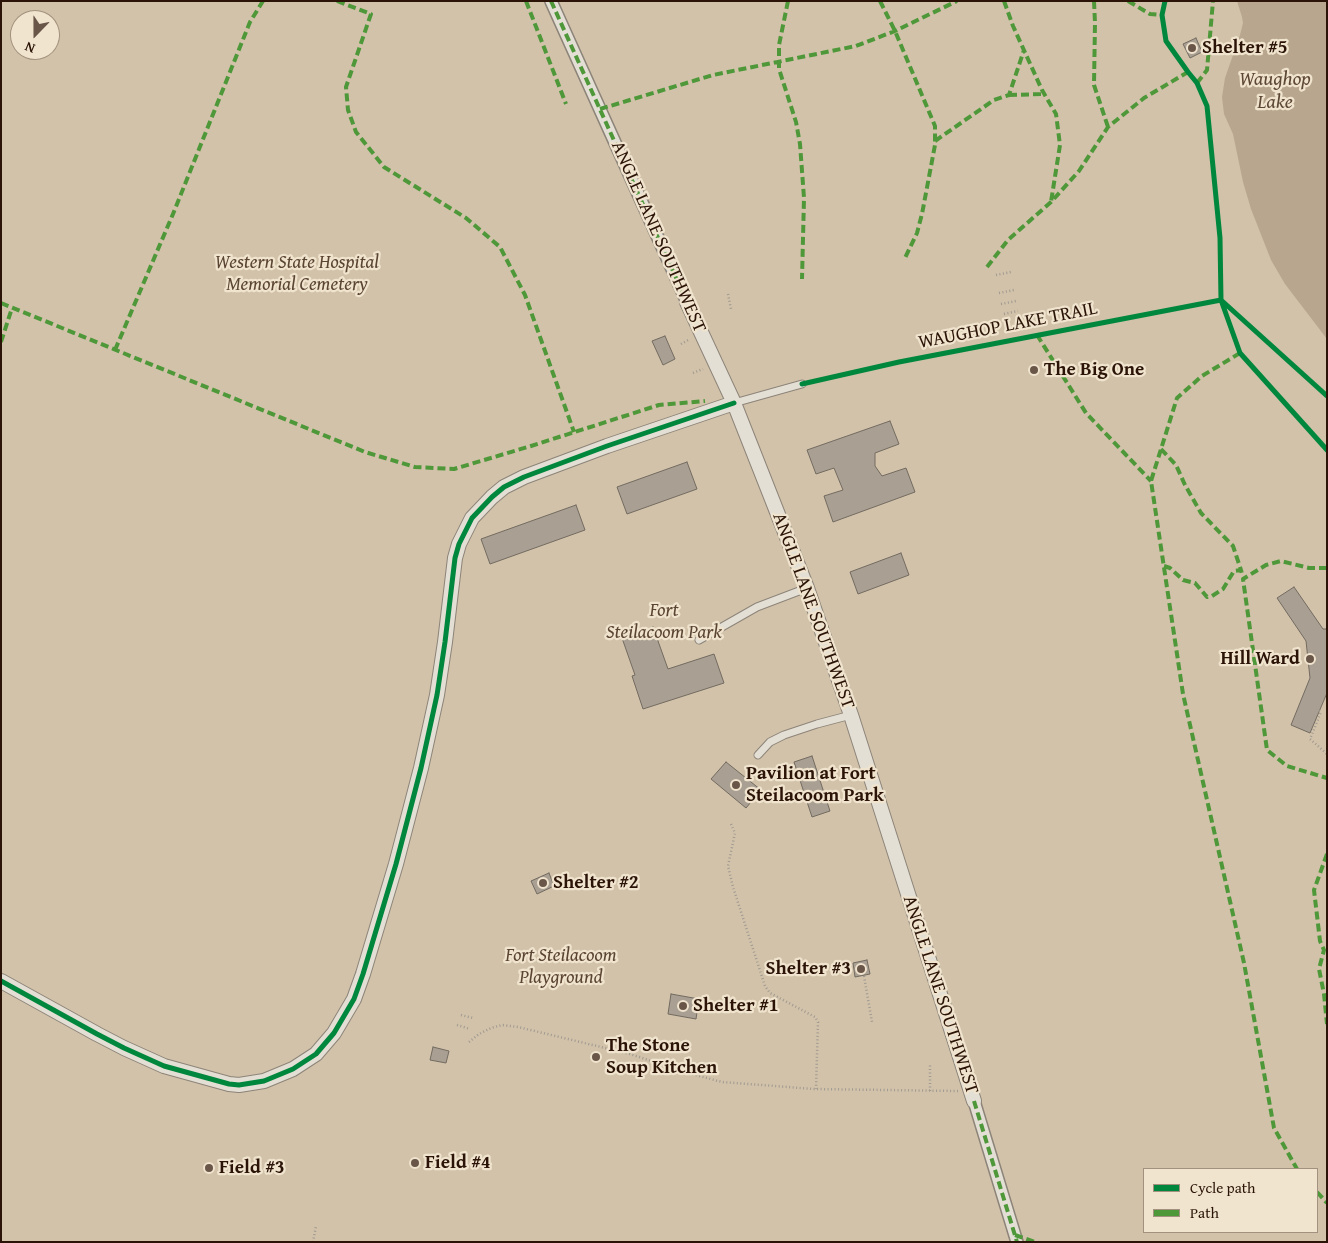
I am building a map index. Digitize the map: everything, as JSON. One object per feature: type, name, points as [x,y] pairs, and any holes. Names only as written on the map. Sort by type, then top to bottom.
[{"type":"street","name":"ANGLE LANE SOUTHWEST","points":[[551,1],[734,404],[806,588],[851,715],[1017,1242]]},
{"type":"street","points":[[1,981],[124,1048],[164,1066],[229,1084],[239,1085],[264,1081],[294,1069],[316,1054],[334,1033],[354,999],[396,864],[421,768],[437,695],[459,544],[472,518],[492,497],[524,477],[606,446],[734,404]]},
{"type":"lane","points":[[734,404],[802,384]]},
{"type":"lane","points":[[699,640],[757,607],[806,588]]},
{"type":"lane","points":[[758,755],[770,742],[784,735],[851,715]]},
{"type":"path","points":[[996,275],[1011,272]]},
{"type":"path","points":[[999,293],[1014,290]]},
{"type":"path","points":[[728,294],[732,309]]},
{"type":"path","points":[[1001,304],[1016,301]]},
{"type":"path","points":[[1004,314],[1018,312]]},
{"type":"path","points":[[1319,711],[1322,712],[1310,739],[1327,754]]},
{"type":"path","points":[[731,824],[735,833],[728,866],[765,986],[770,993],[815,1017],[818,1022],[816,1089]]},
{"type":"path","points":[[864,976],[872,1022]]},
{"type":"path","points":[[461,1015],[473,1018]]},
{"type":"path","points":[[457,1025],[470,1029]]},
{"type":"path","points":[[469,1042],[479,1034],[502,1025],[518,1027],[630,1054],[722,1082],[816,1089],[930,1091],[972,1096]]},
{"type":"path","points":[[930,1065],[930,1091]]},
{"type":"path","points":[[313,1242],[316,1226]]},
{"type":"green space","name":"Fort Steilacoom Park","points":[[1,1],[1327,1],[1327,1242],[1,1242]]},
{"type":"water","name":"Waughop Lake","points":[[1237,1],[1327,1],[1327,339],[1285,284],[1271,260],[1251,209],[1233,134],[1224,114],[1222,97],[1225,78],[1243,23]]},
{"type":"building","name":"Shelter #5","points":[[1196,38],[1202,52],[1190,58],[1183,44]]},
{"type":"building","points":[[665,336],[675,359],[663,365],[652,341]]},
{"type":"building","points":[[890,421],[899,444],[875,453],[875,466],[882,476],[906,468],[915,492],[833,522],[824,496],[843,490],[834,468],[816,474],[807,450]]},
{"type":"building","points":[[687,462],[697,489],[627,514],[617,487]]},
{"type":"building","points":[[576,505],[585,530],[490,564],[481,539]]},
{"type":"building","points":[[901,553],[909,575],[858,594],[850,572]]},
{"type":"building","name":"Hill Ward","points":[[1294,587],[1323,629],[1327,629],[1327,693],[1310,733],[1291,725],[1310,678],[1306,641],[1277,598]]},
{"type":"building","points":[[653,627],[668,669],[714,654],[724,683],[643,709],[632,676],[635,675],[622,638]]},
{"type":"building","points":[[812,756],[830,811],[812,817],[794,762]]},
{"type":"building","name":"Pavilion at Fort Steilacoom Park","points":[[726,762],[761,790],[746,808],[711,779]]},
{"type":"building","name":"Shelter #2","points":[[549,873],[554,886],[537,894],[531,881]]},
{"type":"building","name":"Shelter #3","points":[[867,960],[870,974],[855,977],[853,963]]},
{"type":"building","name":"Shelter #1","points":[[671,994],[699,999],[696,1019],[668,1014]]},
{"type":"building","points":[[433,1047],[449,1051],[446,1063],[430,1060]]},
{"type":"marked path","points":[[115,350],[173,214],[250,22],[263,1]]},
{"type":"marked path","points":[[337,1],[371,14],[346,87],[348,110],[356,132],[384,167],[466,218],[500,247],[525,295],[574,432]]},
{"type":"marked path","points":[[526,1],[566,104]]},
{"type":"marked path","points":[[551,1],[687,302]]},
{"type":"marked path","points":[[788,1],[779,45],[779,69],[796,122],[800,144],[804,198],[802,279]]},
{"type":"marked path","points":[[880,1],[895,31],[935,126],[935,145],[922,214],[917,233],[905,258]]},
{"type":"marked path","points":[[600,109],[713,75],[856,46],[895,31],[957,1]]},
{"type":"marked path","points":[[1004,1],[1013,26],[1042,90],[1056,114],[1060,145],[1051,202]]},
{"type":"marked path","points":[[1094,1],[1094,85],[1108,127]]},
{"type":"marked path","points":[[1128,1],[1150,14],[1162,15]]},
{"type":"marked path","points":[[1197,83],[1207,70],[1213,1]]},
{"type":"marked path","points":[[935,141],[994,100],[1009,95],[1024,50]]},
{"type":"marked path","points":[[987,267],[1008,240],[1051,202],[1079,171],[1108,127],[1144,98],[1188,72]]},
{"type":"marked path","points":[[1009,95],[1044,94]]},
{"type":"marked path","points":[[1,303],[365,452],[415,467],[454,469],[659,405],[705,401]]},
{"type":"marked path","points":[[1,342],[12,308]]},
{"type":"marked path","points":[[1037,335],[1086,413],[1151,481]]},
{"type":"marked path","points":[[1240,353],[1202,376],[1177,398],[1151,481],[1183,694],[1244,963],[1274,1128],[1296,1168]]},
{"type":"marked path","points":[[1161,449],[1176,465],[1201,513],[1233,546],[1241,570]]},
{"type":"marked path","points":[[1327,568],[1309,568],[1281,561],[1266,565],[1243,579],[1267,750],[1287,766],[1327,778]]},
{"type":"marked path","points":[[1164,566],[1170,568],[1183,580],[1195,583],[1207,597],[1223,589],[1234,571],[1241,570],[1242,574]]},
{"type":"marked path","points":[[1255,663],[1293,660]]},
{"type":"marked path","points":[[1327,854],[1314,890],[1320,941],[1324,950],[1319,969],[1327,1024]]},
{"type":"marked path","points":[[974,1101],[1017,1242]]},
{"type":"marked path","points":[[1318,1193],[1327,1203]]},
{"type":"marked path","points":[[1015,1235],[1035,1242]]},
{"type":"cycle path","points":[[1165,1],[1162,15],[1166,41],[1197,83],[1207,106],[1220,238],[1221,300],[1327,396]]},
{"type":"cycle path","name":"WAUGHOP LAKE TRAIL","points":[[802,384],[899,362],[1221,300],[1240,353],[1327,450]]},
{"type":"cycle path","points":[[1,981],[124,1048],[164,1066],[229,1084],[239,1085],[264,1081],[293,1069],[316,1054],[334,1033],[354,999],[396,864],[421,768],[437,695],[455,558],[459,544],[472,518],[504,487],[524,477],[607,446],[734,403]]},
{"type":"place","name":"Shelter #5","points":[[1192,48]]},
{"type":"place","name":"The Big One","points":[[1034,370]]},
{"type":"place","name":"Hill Ward","points":[[1310,659]]},
{"type":"place","name":"Pavilion at Fort Steilacoom Park","points":[[736,785]]},
{"type":"place","name":"Shelter #2","points":[[543,883]]},
{"type":"place","name":"Shelter #3","points":[[861,969]]},
{"type":"place","name":"Shelter #1","points":[[683,1006]]},
{"type":"place","name":"The Stone Soup Kitchen","points":[[596,1057]]},
{"type":"place","name":"Field #4","points":[[415,1163]]},
{"type":"place","name":"Field #3","points":[[209,1168]]},
{"type":"park label","name":"Western State Hospital Memorial Cemetery","points":[[297,274]]},
{"type":"park label","name":"Fort Steilacoom Playground","points":[[561,967]]}]
